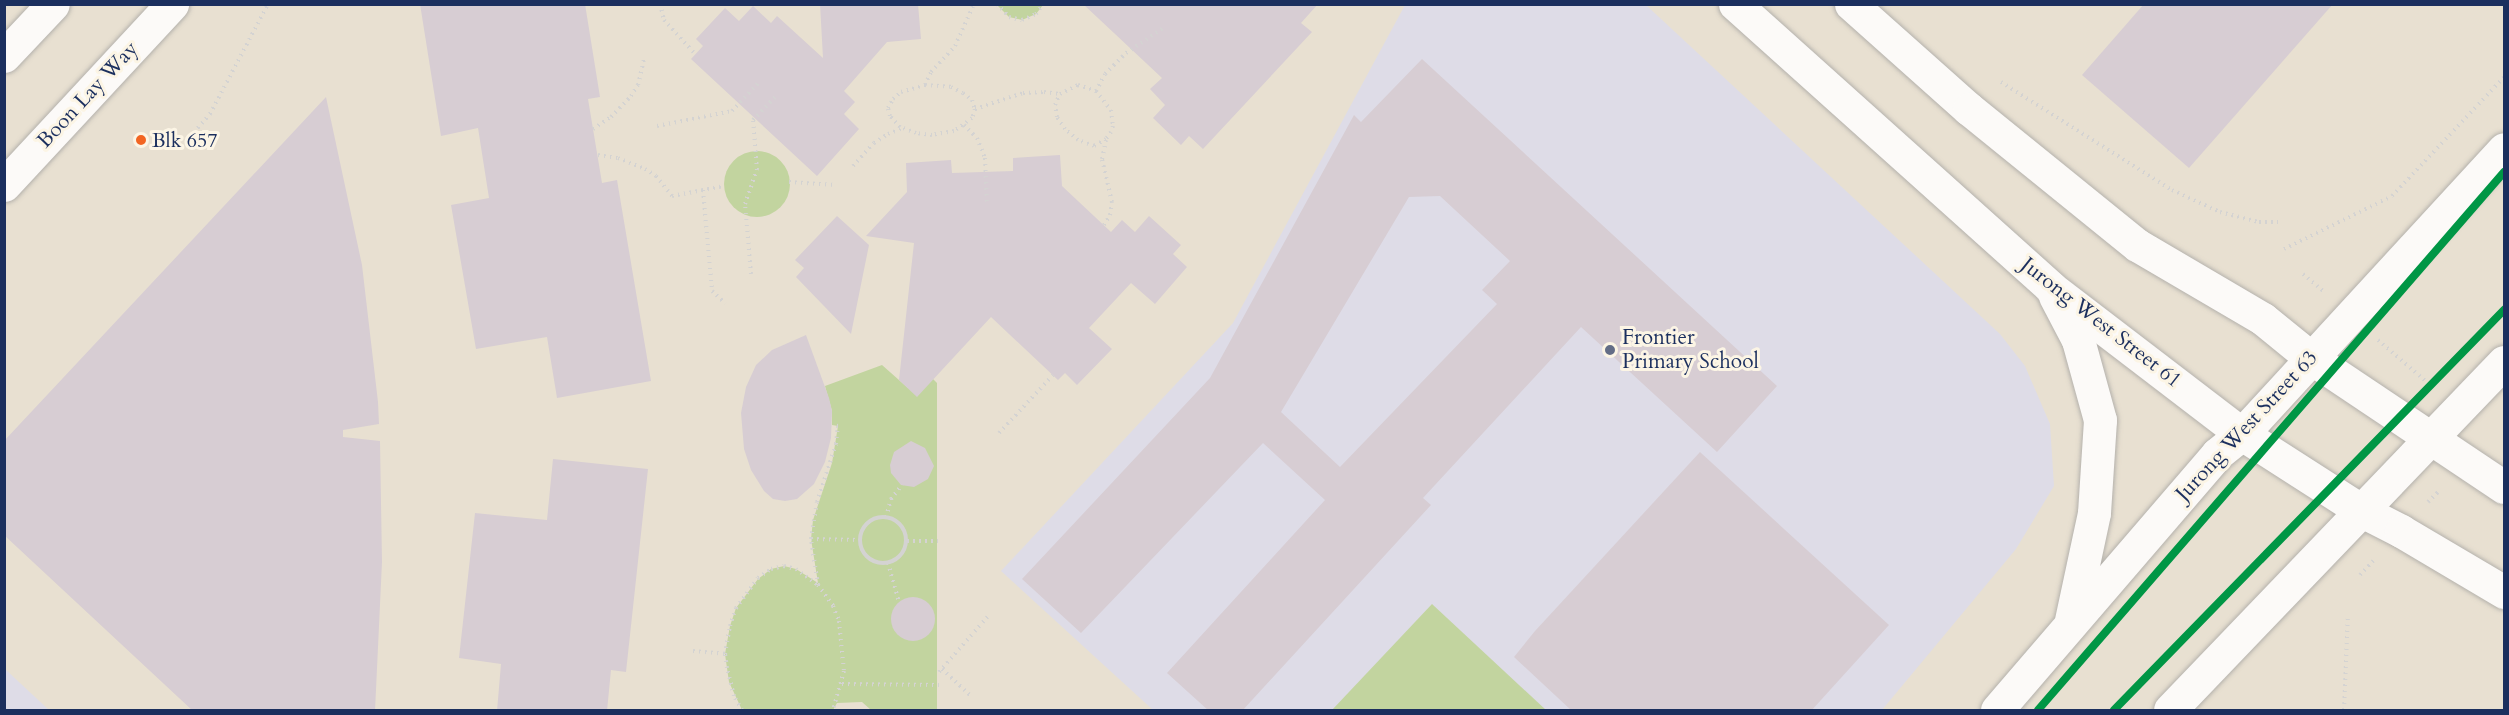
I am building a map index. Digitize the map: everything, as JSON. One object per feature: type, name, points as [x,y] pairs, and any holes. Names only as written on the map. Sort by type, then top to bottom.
[{"type":"street","points":[[4,56],[53,4]]},
{"type":"street","name":"Boon Lay Way","points":[[4,185],[172,4]]},
{"type":"street","name":"Jurong West Street 61","points":[[1735,4],[2051,288],[2242,434],[2362,512],[2401,531],[2505,592]]},
{"type":"street","points":[[1851,4],[1969,109],[2137,245],[2263,319],[2311,358],[2505,487]]},
{"type":"street","name":"Jurong West Street 63","points":[[1997,711],[2217,454],[2242,434],[2505,149]]},
{"type":"street","points":[[2051,288],[2078,340],[2100,420],[2094,513],[2084,570],[2069,628]]},
{"type":"street","points":[[2170,711],[2505,362]]},
{"type":"path","points":[[182,146],[210,114],[268,4]]},
{"type":"path","points":[[660,4],[664,20],[695,54]]},
{"type":"path","points":[[926,85],[931,72],[955,46],[974,4]]},
{"type":"path","points":[[997,4],[1010,18],[1022,20],[1036,14],[1043,4]]},
{"type":"path","points":[[1096,91],[1105,74],[1126,53],[1163,28]]},
{"type":"path","points":[[593,129],[611,117],[631,96],[638,85],[644,58]]},
{"type":"path","points":[[2284,249],[2392,196],[2505,77]]},
{"type":"path","points":[[1996,79],[2172,190],[2220,212],[2259,222],[2278,222]]},
{"type":"path","points":[[657,126],[732,111],[760,81]]},
{"type":"path","points":[[926,85],[951,87],[972,100],[975,109],[972,118],[964,125],[954,131],[932,135],[903,128],[890,116],[888,108],[901,92],[926,85]]},
{"type":"path","points":[[975,109],[1023,93],[1060,94],[1078,85],[1096,91],[1107,104],[1113,117],[1113,126],[1106,139],[1102,159],[1112,202],[1110,215],[1104,225]]},
{"type":"path","points":[[1060,94],[1056,110],[1065,129],[1078,140],[1089,145],[1094,146],[1106,139]]},
{"type":"path","points":[[751,274],[745,204],[757,170],[753,120],[776,96]]},
{"type":"path","points":[[964,125],[977,138],[985,159],[987,202]]},
{"type":"path","points":[[853,166],[874,143],[903,128]]},
{"type":"path","points":[[598,155],[618,158],[645,169],[656,176],[672,196],[724,186]]},
{"type":"path","points":[[789,182],[835,185]]},
{"type":"path","points":[[703,190],[712,291],[725,303]]},
{"type":"path","points":[[2303,274],[2458,411]]},
{"type":"path","points":[[999,433],[1053,375]]},
{"type":"path","points":[[818,585],[811,539],[817,502],[836,444],[838,426],[832,425]]},
{"type":"path","points":[[886,517],[891,500],[902,485]]},
{"type":"path","points":[[886,517],[902,526],[907,542],[901,555],[888,563],[873,561],[867,557],[860,540],[867,523],[874,518],[886,517]]},
{"type":"path","points":[[811,539],[860,540]]},
{"type":"path","points":[[907,542],[938,541]]},
{"type":"path","points":[[888,563],[899,602]]},
{"type":"path","points":[[742,711],[729,682],[725,654],[730,626],[736,608],[758,579],[771,569],[784,566],[796,569],[818,585],[833,606],[839,621],[844,657],[842,684],[833,711]]},
{"type":"path","points":[[972,697],[941,671],[990,614]]},
{"type":"path","points":[[2344,711],[2348,616]]},
{"type":"path","points":[[693,651],[725,654]]},
{"type":"path","points":[[842,684],[939,685]]},
{"type":"shaded area","name":"Frontier Primary School","points":[[1405,5],[1646,5],[2000,334],[2025,366],[2050,424],[2054,486],[2016,549],[1882,710],[1153,710],[1001,571],[1233,323]]},
{"type":"shaded area","points":[[5,669],[49,710],[5,710]]},
{"type":"green space","points":[[997,5],[1043,5],[1036,14],[1022,20],[1009,17]]},
{"type":"green space","points":[[757,151],[769,154],[780,161],[787,172],[790,184],[787,196],[780,207],[769,214],[757,217],[745,214],[734,207],[727,196],[724,184],[727,172],[734,161],[745,154]]},
{"type":"green space","points":[[882,365],[908,388],[918,378],[933,379],[937,383],[937,710],[871,710],[862,702],[837,703],[833,710],[742,710],[729,682],[725,654],[736,608],[758,579],[771,569],[784,566],[796,569],[818,583],[811,539],[813,520],[832,463],[838,426],[832,425],[832,411],[825,386]]},
{"type":"green space","points":[[1432,604],[1546,710],[1332,710]]},
{"type":"building","points":[[420,4],[585,4],[600,97],[588,99],[602,183],[617,180],[651,381],[557,398],[547,337],[476,349],[451,205],[489,198],[478,128],[441,136]]},
{"type":"building","points":[[820,4],[918,4],[921,39],[887,42],[844,91],[855,102],[844,114],[859,129],[817,176],[691,59],[703,46],[696,39],[725,8],[739,21],[753,6],[771,23],[777,16],[823,58]]},
{"type":"building","points":[[1083,4],[1318,4],[1301,23],[1312,32],[1203,149],[1189,136],[1181,145],[1153,118],[1165,105],[1150,89],[1162,78]]},
{"type":"building","points":[[2144,4],[2333,4],[2189,168],[2082,75]]},
{"type":"building","points":[[1422,59],[1777,386],[1717,452],[1581,327],[1423,498],[1431,505],[1242,711],[1209,711],[1167,673],[1325,500],[1263,443],[1081,633],[1022,579],[1210,378],[1354,115],[1361,122]],"holes":[[[1440,196],[1510,261],[1482,290],[1497,304],[1340,467],[1281,412],[1409,197]]]},
{"type":"building","points":[[326,97],[362,265],[378,402],[379,424],[343,430],[343,437],[380,441],[382,562],[375,711],[193,711],[4,535],[4,441]]},
{"type":"building","points":[[1060,155],[1062,186],[1111,232],[1122,220],[1135,232],[1149,216],[1181,245],[1173,254],[1187,267],[1155,304],[1131,283],[1089,328],[1112,349],[1077,385],[1065,373],[1058,380],[991,317],[917,397],[899,380],[914,243],[866,236],[907,192],[906,163],[951,160],[952,173],[1013,171],[1013,158]]},
{"type":"building","points":[[837,216],[869,245],[851,334],[796,277],[804,268],[795,260]]},
{"type":"building","points":[[806,335],[829,398],[832,411],[831,438],[825,462],[814,484],[797,499],[785,501],[773,499],[764,491],[751,470],[744,449],[741,413],[746,387],[756,365],[772,350]]},
{"type":"building","points":[[911,441],[925,448],[934,466],[928,479],[914,487],[901,485],[891,473],[890,465],[894,452]]},
{"type":"building","points":[[1700,452],[1889,625],[1811,711],[1572,711],[1514,657],[1535,631]]},
{"type":"building","points":[[553,459],[648,469],[626,672],[611,670],[607,711],[497,711],[501,664],[459,658],[475,513],[547,520]]},
{"type":"building","points":[[913,597],[928,604],[935,619],[928,634],[913,641],[898,634],[891,619],[898,604]]},
{"type":"transit line","points":[[2038,710],[2504,172]]},
{"type":"transit line","points":[[2114,710],[2504,310]]},
{"type":"place","name":"Blk 657","points":[[141,140]]},
{"type":"place","name":"Frontier Primary School","points":[[1610,350]]}]
